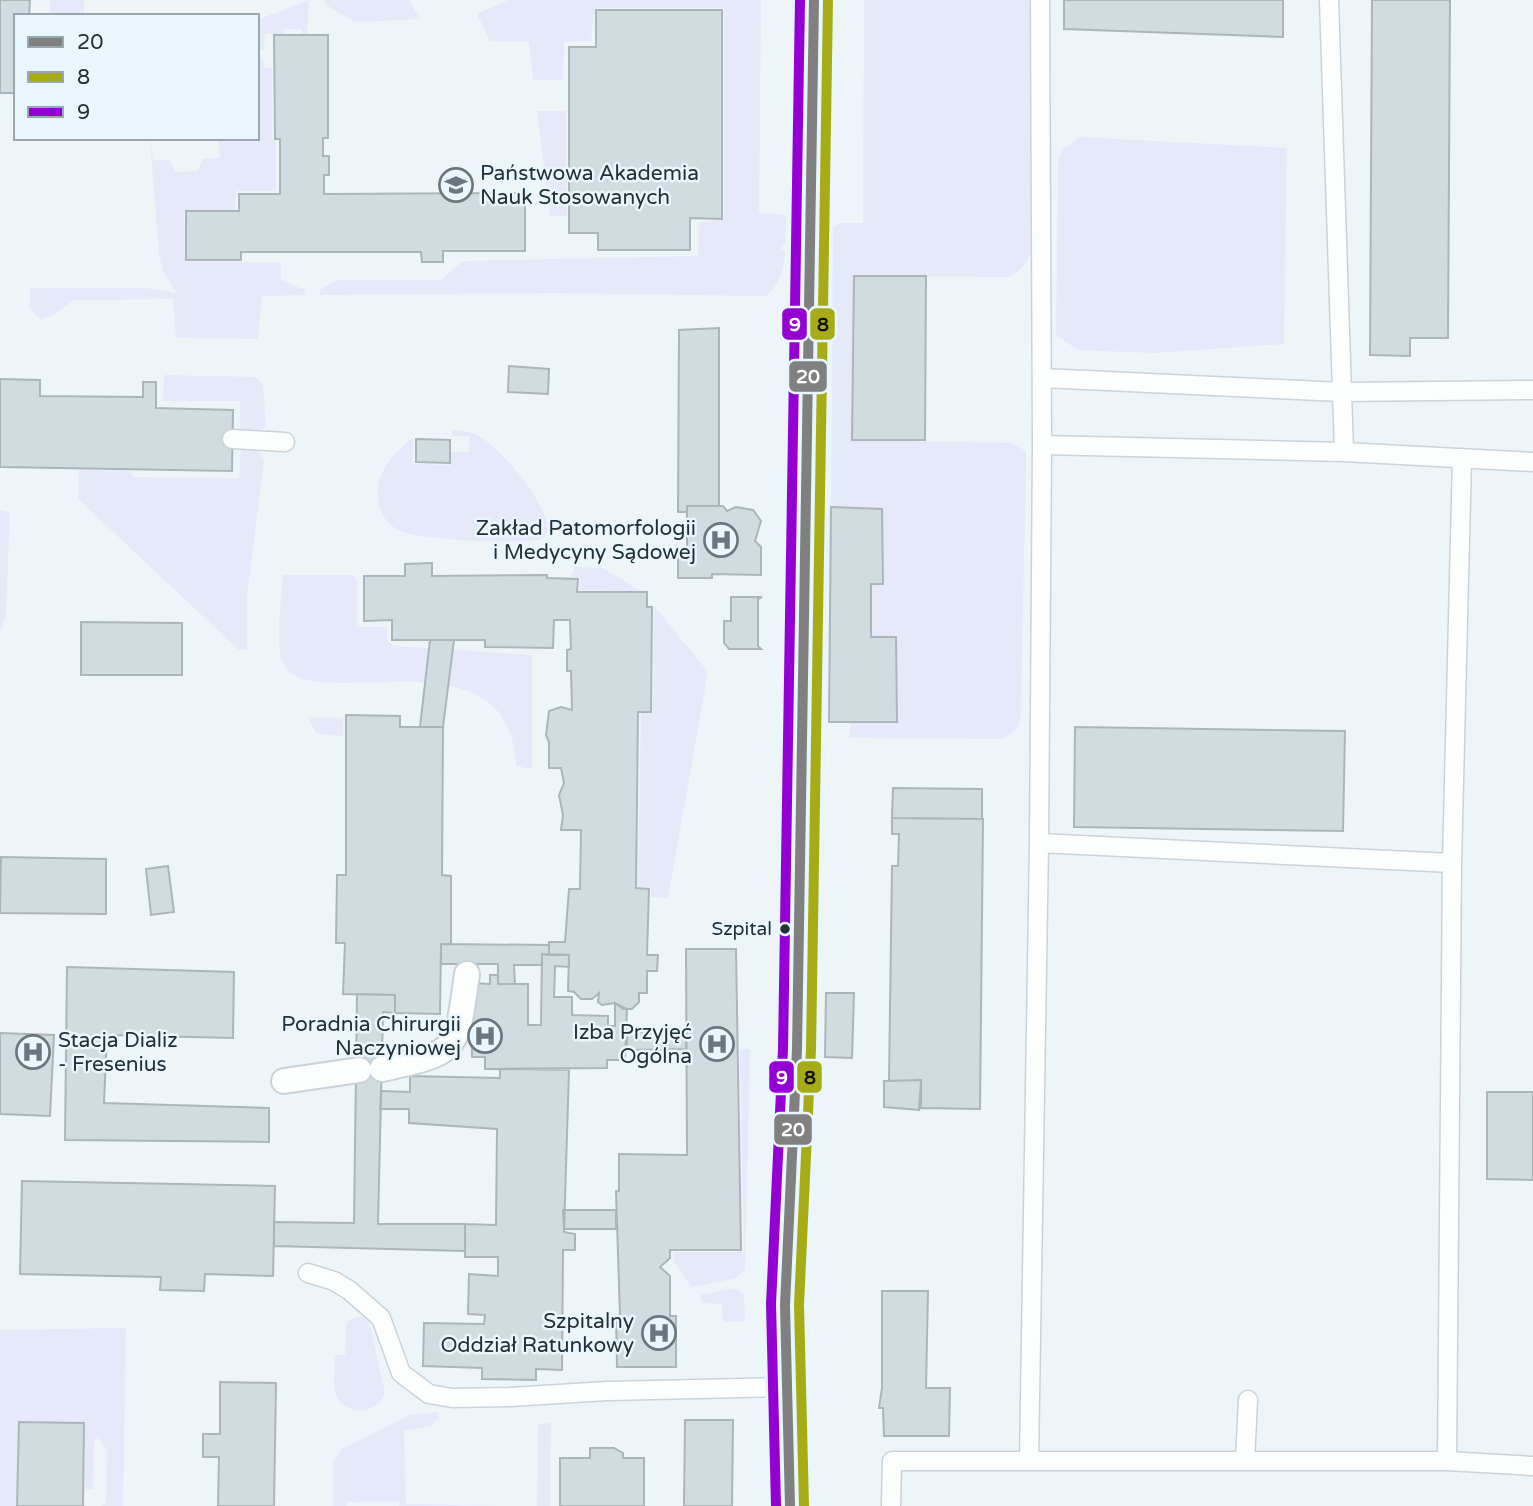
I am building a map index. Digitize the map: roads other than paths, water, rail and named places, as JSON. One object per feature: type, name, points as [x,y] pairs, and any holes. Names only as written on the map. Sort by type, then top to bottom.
[{"type":"street","points":[[790,1506],[786,1387],[787,1226],[794,1148],[797,1049],[814,0]]},
{"type":"street","points":[[284,1081],[416,1062],[447,1049],[459,1033],[467,974]]},
{"type":"lane","points":[[1029,1461],[1039,843],[1042,444],[1040,0]]},
{"type":"lane","points":[[1329,0],[1345,452]]},
{"type":"lane","points":[[1042,378],[1342,392],[1533,390]]},
{"type":"lane","points":[[232,439],[285,442]]},
{"type":"lane","points":[[1042,444],[1345,452],[1533,462]]},
{"type":"lane","points":[[1447,1461],[1452,863],[1462,458]]},
{"type":"lane","points":[[1039,843],[1452,863]]},
{"type":"lane","points":[[309,1273],[334,1281],[349,1290],[381,1318],[401,1374],[429,1394],[486,1397],[786,1387]]},
{"type":"lane","points":[[1245,1461],[1248,1400]]},
{"type":"lane","points":[[891,1506],[892,1461],[1447,1461],[1533,1466]]},
{"type":"place","name":"Państwowa Akademia Nauk Stosowanych","points":[[456,185]]},
{"type":"place","name":"Zakład Patomorfologii i Medycyny Sądowej","points":[[721,540]]},
{"type":"place","name":"Szpital","points":[[785,929]]},
{"type":"place","name":"Poradnia Chirurgii Naczyniowej","points":[[485,1036]]},
{"type":"place","name":"Izba Przyjęć Ogólna","points":[[717,1044]]},
{"type":"place","name":"Stacja Dializ - Fresenius","points":[[33,1052]]},
{"type":"place","name":"Szpitalny Oddział Ratunkowy","points":[[659,1333]]}]
